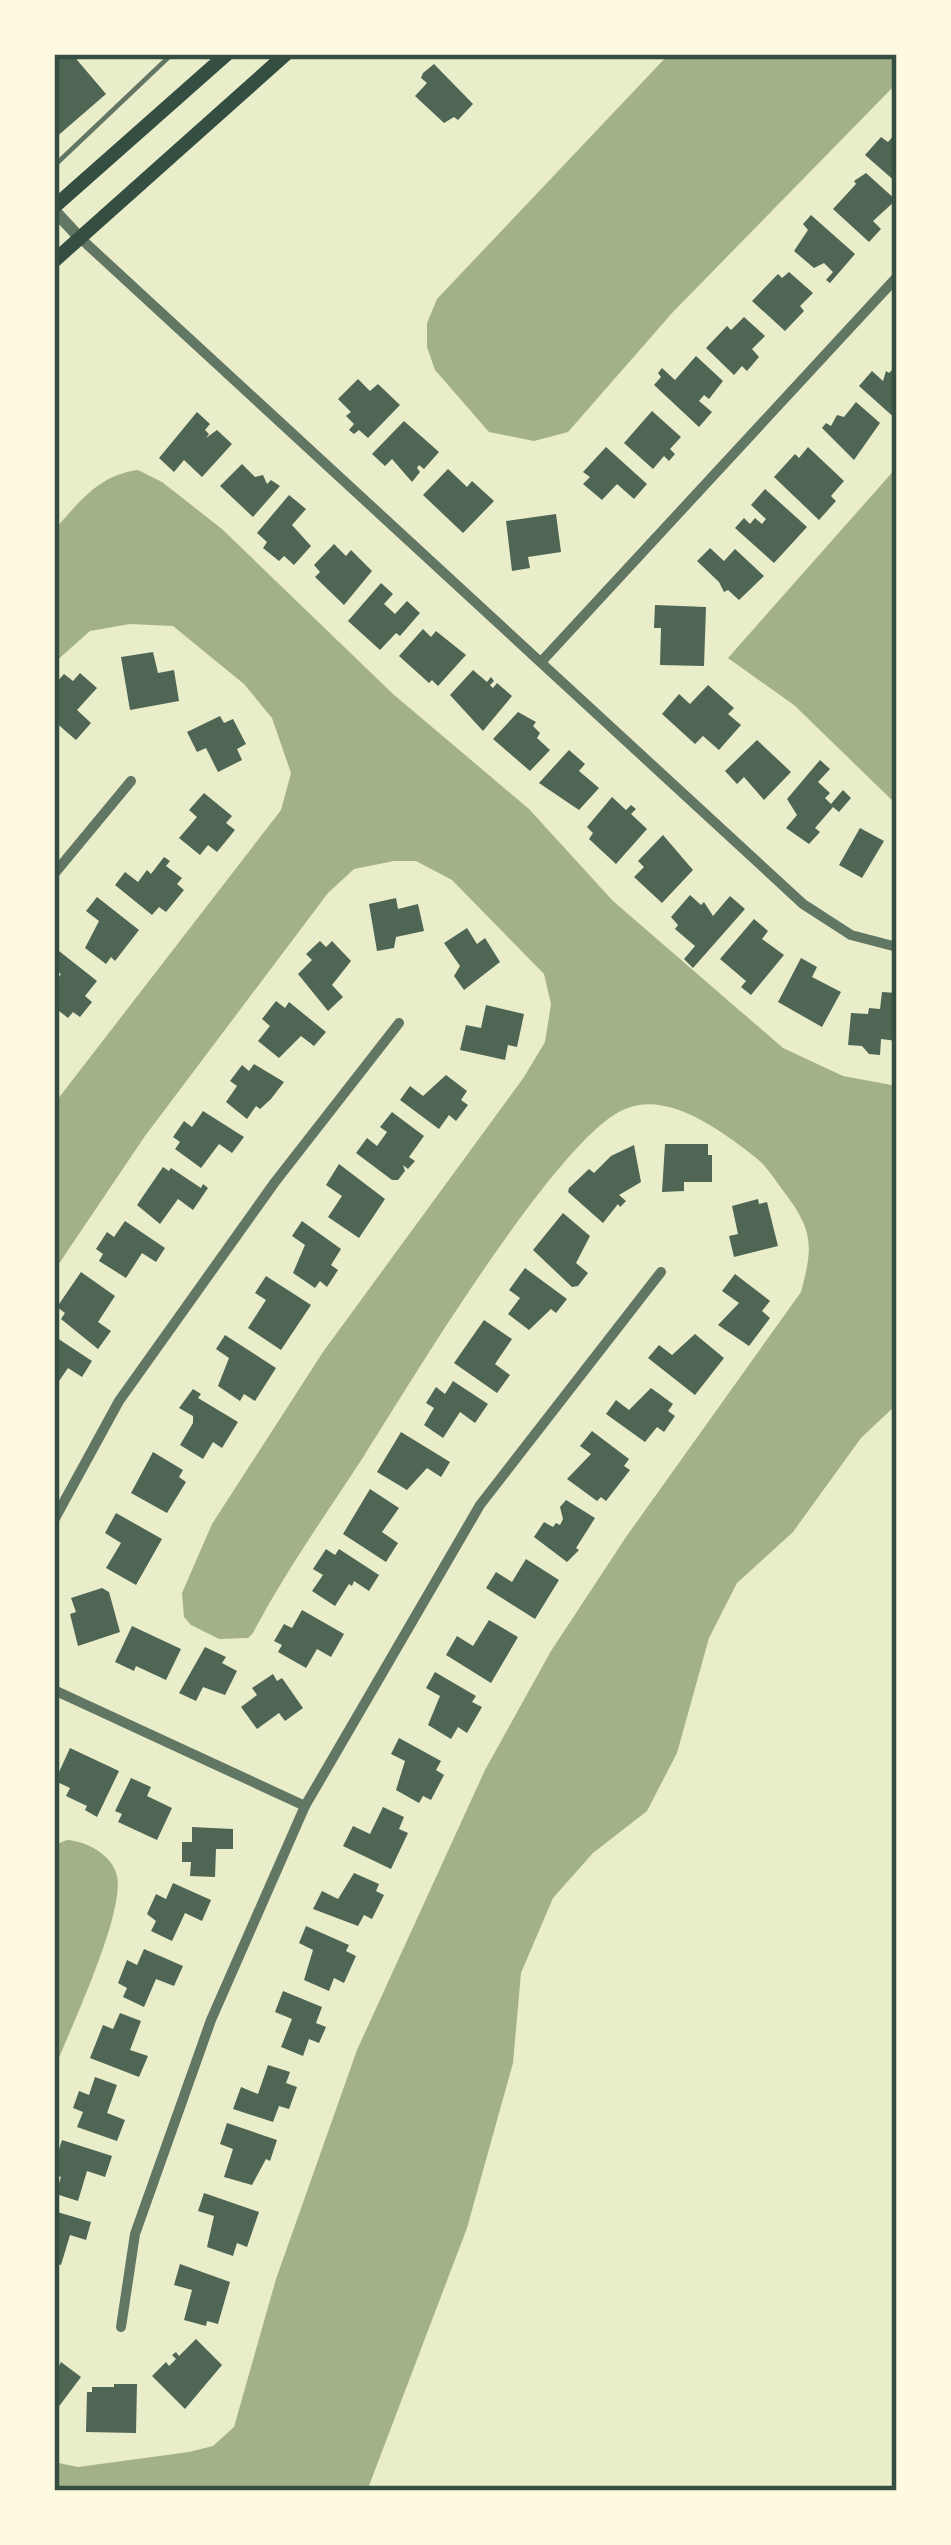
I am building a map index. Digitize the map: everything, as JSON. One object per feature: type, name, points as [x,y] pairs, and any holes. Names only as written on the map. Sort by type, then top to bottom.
[{"type":"main road","points":[[54,209],[227,54]]},
{"type":"main road","points":[[54,261],[286,54]]},
{"type":"street","points":[[54,209],[803,904],[851,935],[897,947]]},
{"type":"street","points":[[542,662],[897,277]]},
{"type":"street","points":[[54,874],[131,781]]},
{"type":"street","points":[[54,1520],[119,1400],[275,1182],[399,1023]]},
{"type":"street","points":[[121,2327],[135,2234],[211,2020],[305,1806],[480,1505],[662,1272]]},
{"type":"street","points":[[54,1690],[305,1806]]},
{"type":"lane","points":[[54,166],[172,54]]},
{"type":"shaded area","points":[[669,54],[897,54],[897,83],[673,312],[568,432],[534,441],[489,432],[435,370],[427,347],[427,323],[437,299]]},
{"type":"shaded area","points":[[897,467],[897,805],[794,705],[728,658]]},
{"type":"shaded area","points":[[138,470],[162,482],[222,529],[393,694],[529,809],[613,901],[783,1048],[843,1076],[897,1086],[897,1404],[861,1438],[793,1532],[737,1583],[709,1638],[677,1753],[647,1811],[593,1853],[553,1898],[521,1973],[513,2063],[467,2228],[367,2491],[54,2491],[54,2462],[78,2467],[189,2452],[213,2446],[234,2427],[276,2279],[357,2050],[485,1770],[551,1651],[626,1537],[801,1292],[808,1240],[801,1218],[771,1173],[727,1136],[677,1109],[642,1105],[625,1109],[596,1129],[524,1212],[448,1322],[253,1633],[248,1638],[219,1639],[184,1617],[182,1593],[212,1524],[323,1352],[524,1077],[545,1042],[551,1004],[544,974],[452,880],[416,861],[354,869],[328,893],[145,1136],[54,1271],[54,1104],[281,810],[291,773],[272,718],[244,684],[173,626],[130,624],[90,631],[54,663],[54,530],[101,484]]},
{"type":"shaded area","points":[[67,1840],[90,1846],[110,1862],[117,1876],[117,1894],[105,1943],[54,2070],[54,1845]]},
{"type":"building","points":[[54,54],[72,54],[106,94],[54,139]]},
{"type":"building","points":[[434,64],[473,104],[458,120],[454,117],[444,123],[415,96],[427,83],[421,78],[423,73]]},
{"type":"building","points":[[897,132],[897,183],[865,155],[881,137],[888,142]]},
{"type":"building","points":[[866,173],[896,200],[873,221],[881,229],[869,242],[833,209]]},
{"type":"building","points":[[811,215],[855,254],[830,283],[826,280],[833,272],[824,263],[814,268],[794,251],[808,230],[803,224]]},
{"type":"building","points":[[789,272],[813,293],[785,331],[752,301],[778,274],[782,278]]},
{"type":"building","points":[[744,317],[765,336],[752,349],[759,357],[747,371],[742,366],[734,375],[706,348],[727,326],[731,330]]},
{"type":"building","points":[[696,356],[723,381],[709,399],[704,395],[699,401],[712,412],[699,427],[654,385],[662,368],[675,380]]},
{"type":"building","points":[[897,365],[897,420],[859,386],[872,371],[883,381],[886,371]]},
{"type":"building","points":[[358,379],[370,391],[378,384],[400,405],[368,438],[359,430],[354,434],[349,430],[354,424],[346,416],[351,412],[338,399]]},
{"type":"building","points":[[856,402],[880,423],[854,460],[822,428],[826,423],[831,426],[837,415],[844,417]]},
{"type":"building","points":[[652,411],[681,437],[670,449],[675,454],[669,461],[664,456],[653,469],[624,443]]},
{"type":"building","points":[[197,412],[210,424],[206,438],[217,430],[232,444],[202,477],[184,460],[174,472],[159,458]]},
{"type":"building","points":[[404,421],[439,452],[424,469],[419,465],[412,482],[392,459],[385,466],[372,454]]},
{"type":"building","points":[[606,447],[647,484],[634,499],[617,484],[602,500],[583,484],[590,477],[583,472]]},
{"type":"building","points":[[808,447],[844,481],[831,496],[836,501],[819,520],[774,477]]},
{"type":"building","points":[[242,464],[255,477],[263,475],[267,484],[271,480],[280,486],[253,517],[220,486]]},
{"type":"building","points":[[448,469],[467,487],[472,481],[494,501],[463,533],[423,495]]},
{"type":"building","points":[[765,489],[807,527],[774,563],[735,528],[744,518],[750,524],[755,518],[762,524],[766,519],[751,505]]},
{"type":"building","points":[[289,495],[306,509],[292,525],[311,546],[294,565],[284,556],[279,561],[263,548],[267,542],[257,533]]},
{"type":"building","points":[[556,514],[561,552],[528,557],[530,568],[512,571],[506,521]]},
{"type":"building","points":[[334,544],[346,556],[351,550],[372,571],[344,605],[315,577],[320,572],[314,565]]},
{"type":"building","points":[[710,548],[724,561],[735,549],[764,576],[739,600],[728,590],[724,592],[697,561]]},
{"type":"building","points":[[381,583],[393,594],[384,604],[395,614],[407,601],[420,613],[380,650],[348,621]]},
{"type":"building","points":[[655,605],[706,607],[704,666],[660,665],[661,628],[654,628]]},
{"type":"building","points":[[423,629],[431,637],[436,631],[466,655],[438,686],[399,656]]},
{"type":"building","points":[[153,652],[158,673],[174,670],[179,701],[130,710],[121,657]]},
{"type":"building","points":[[473,670],[487,682],[491,677],[493,688],[497,683],[512,696],[483,731],[450,695]]},
{"type":"building","points":[[80,673],[97,688],[77,710],[91,723],[76,740],[54,721],[54,685],[64,674],[73,681]]},
{"type":"building","points":[[708,685],[734,708],[728,714],[741,725],[719,750],[703,736],[695,744],[662,714],[679,694],[690,704]]},
{"type":"building","points":[[518,712],[536,722],[537,738],[550,750],[530,771],[493,739]]},
{"type":"building","points":[[220,716],[224,723],[233,719],[246,744],[237,749],[242,760],[218,772],[206,748],[197,752],[187,732]]},
{"type":"building","points":[[757,740],[791,772],[764,800],[744,777],[737,784],[725,771]]},
{"type":"building","points":[[569,750],[585,764],[579,771],[599,788],[579,810],[539,783]]},
{"type":"building","points":[[820,760],[830,769],[818,782],[830,793],[825,798],[831,804],[843,790],[851,798],[839,812],[833,807],[815,828],[820,832],[809,844],[786,828],[797,815],[787,799]]},
{"type":"building","points":[[204,793],[232,816],[226,823],[235,830],[217,852],[208,845],[200,855],[179,838],[197,817],[189,810]]},
{"type":"building","points":[[612,797],[626,810],[631,805],[636,809],[631,814],[647,829],[616,864],[589,839],[593,833],[587,827]]},
{"type":"building","points":[[860,828],[884,841],[862,878],[839,865]]},
{"type":"building","points":[[663,835],[693,870],[662,903],[634,877],[644,867],[638,861]]},
{"type":"building","points":[[164,857],[170,861],[166,866],[182,878],[177,884],[184,890],[166,912],[159,907],[152,915],[115,885],[125,872],[138,882]]},
{"type":"building","points":[[690,895],[701,905],[704,902],[713,916],[730,896],[745,909],[693,968],[684,959],[695,946],[675,929],[678,925],[671,917]]},
{"type":"building","points":[[97,897],[139,930],[115,961],[111,957],[106,964],[85,948],[99,921],[86,911]]},
{"type":"building","points":[[396,898],[398,909],[418,904],[424,931],[396,937],[394,948],[377,951],[369,904]]},
{"type":"building","points":[[754,919],[768,931],[762,939],[784,955],[751,995],[741,987],[746,981],[720,959]]},
{"type":"building","points":[[467,928],[477,944],[485,938],[500,962],[464,990],[454,976],[460,966],[444,943]]},
{"type":"building","points":[[320,941],[326,947],[332,941],[351,961],[332,985],[343,997],[328,1011],[298,974],[312,960],[306,954]]},
{"type":"building","points":[[59,951],[97,981],[85,996],[92,1002],[80,1017],[73,1012],[68,1018],[54,1007],[54,984],[61,974],[54,969],[54,958]]},
{"type":"building","points":[[801,958],[817,967],[812,977],[841,992],[822,1027],[778,1002]]},
{"type":"building","points":[[882,992],[897,993],[897,1041],[881,1039],[880,1055],[869,1054],[862,1046],[848,1045],[851,1013],[880,1009]]},
{"type":"building","points":[[276,1001],[285,1008],[289,1002],[326,1032],[314,1046],[301,1036],[279,1058],[258,1041],[270,1026],[262,1019]]},
{"type":"building","points":[[486,1005],[524,1014],[517,1047],[508,1045],[505,1060],[460,1050],[466,1025],[481,1028]]},
{"type":"building","points":[[254,1064],[284,1082],[247,1119],[226,1102],[237,1086],[230,1081],[242,1065],[249,1071]]},
{"type":"building","points":[[446,1075],[467,1091],[461,1100],[468,1105],[456,1121],[449,1115],[439,1129],[400,1100],[410,1086],[423,1096]]},
{"type":"building","points":[[203,1111],[244,1137],[232,1153],[219,1144],[201,1168],[175,1149],[180,1142],[173,1137],[184,1121],[192,1127]]},
{"type":"building","points":[[392,1112],[424,1136],[409,1157],[415,1161],[408,1169],[403,1165],[405,1171],[398,1180],[356,1153],[367,1138],[377,1146],[387,1132],[380,1127]]},
{"type":"building","points":[[665,1144],[708,1144],[712,1182],[684,1182],[684,1191],[662,1192]]},
{"type":"building","points":[[634,1145],[641,1182],[619,1195],[626,1201],[603,1223],[569,1188],[589,1169],[594,1173],[611,1156]]},
{"type":"building","points":[[339,1164],[385,1199],[359,1238],[328,1217],[342,1196],[326,1185]]},
{"type":"building","points":[[163,1167],[208,1188],[193,1210],[178,1199],[160,1224],[137,1205]]},
{"type":"building","points":[[758,1199],[759,1204],[767,1202],[778,1246],[734,1257],[729,1236],[738,1234],[732,1206]]},
{"type":"building","points":[[563,1213],[590,1236],[576,1263],[588,1273],[572,1287],[533,1250]]},
{"type":"building","points":[[125,1221],[165,1248],[156,1262],[142,1253],[126,1278],[99,1261],[103,1254],[96,1249],[107,1232],[114,1237]]},
{"type":"building","points":[[302,1221],[341,1249],[331,1265],[338,1270],[327,1287],[320,1281],[315,1288],[293,1273],[305,1245],[292,1236]]},
{"type":"building","points":[[525,1268],[567,1299],[556,1313],[551,1309],[529,1330],[508,1314],[520,1298],[509,1290]]},
{"type":"building","points":[[81,1272],[115,1296],[98,1322],[111,1331],[98,1349],[61,1319],[65,1313],[57,1307]]},
{"type":"building","points":[[735,1274],[770,1301],[762,1311],[770,1318],[749,1346],[718,1325],[739,1303],[722,1291]]},
{"type":"building","points":[[266,1276],[311,1305],[281,1350],[248,1328],[266,1300],[255,1293]]},
{"type":"building","points":[[484,1320],[512,1339],[495,1364],[510,1375],[497,1393],[454,1363]]},
{"type":"building","points":[[695,1334],[724,1358],[695,1395],[648,1358],[659,1345],[672,1355]]},
{"type":"building","points":[[225,1335],[276,1368],[255,1401],[244,1394],[240,1401],[218,1386],[229,1358],[216,1349]]},
{"type":"building","points":[[54,1336],[92,1361],[82,1377],[68,1368],[59,1381],[54,1378]]},
{"type":"building","points":[[453,1381],[488,1404],[475,1423],[460,1412],[443,1438],[424,1425],[434,1408],[426,1403],[436,1387],[445,1394]]},
{"type":"building","points":[[651,1388],[673,1404],[668,1411],[675,1416],[664,1432],[657,1427],[645,1442],[606,1414],[616,1400],[629,1410]]},
{"type":"building","points":[[193,1389],[201,1394],[198,1398],[238,1422],[222,1448],[213,1442],[203,1459],[180,1445],[193,1416],[179,1408]]},
{"type":"building","points":[[592,1431],[629,1459],[624,1466],[630,1470],[606,1501],[601,1497],[597,1501],[567,1479],[591,1454],[580,1446]]},
{"type":"building","points":[[401,1432],[450,1462],[441,1477],[427,1468],[407,1490],[377,1472]]},
{"type":"building","points":[[153,1452],[183,1470],[179,1477],[186,1482],[167,1513],[131,1493]]},
{"type":"building","points":[[370,1489],[399,1508],[382,1532],[398,1543],[386,1562],[343,1534]]},
{"type":"building","points":[[566,1500],[595,1518],[579,1550],[567,1562],[534,1537],[544,1522],[560,1525],[560,1507]]},
{"type":"building","points":[[116,1513],[162,1539],[136,1585],[106,1568],[121,1543],[105,1533]]},
{"type":"building","points":[[326,1549],[335,1555],[339,1549],[379,1575],[369,1591],[354,1581],[335,1606],[312,1591],[323,1575],[313,1569]]},
{"type":"building","points":[[526,1559],[559,1580],[535,1619],[486,1588],[496,1572],[512,1582]]},
{"type":"building","points":[[102,1588],[109,1592],[120,1632],[78,1646],[71,1598]]},
{"type":"building","points":[[302,1610],[344,1634],[331,1657],[317,1649],[306,1668],[278,1652],[282,1645],[274,1641],[284,1624],[292,1628]]},
{"type":"building","points":[[489,1620],[518,1637],[491,1683],[446,1655],[457,1636],[473,1646]]},
{"type":"building","points":[[132,1626],[181,1649],[166,1680],[115,1662]]},
{"type":"building","points":[[205,1647],[226,1657],[222,1663],[237,1671],[225,1695],[203,1687],[196,1701],[179,1693]]},
{"type":"building","points":[[435,1672],[476,1696],[472,1702],[482,1707],[467,1733],[458,1727],[451,1739],[428,1725],[440,1696],[426,1688]]},
{"type":"building","points":[[273,1674],[277,1681],[282,1678],[303,1708],[285,1721],[279,1713],[257,1729],[241,1707],[257,1695],[252,1688]]},
{"type":"building","points":[[399,1738],[441,1761],[436,1770],[444,1775],[431,1800],[423,1796],[419,1803],[396,1790],[405,1761],[391,1754]]},
{"type":"building","points":[[70,1748],[119,1771],[97,1817],[66,1796],[70,1788],[55,1781]]},
{"type":"building","points":[[131,1778],[151,1787],[147,1796],[172,1808],[157,1840],[118,1822],[122,1814],[115,1811]]},
{"type":"building","points":[[383,1807],[404,1817],[399,1829],[408,1833],[391,1869],[343,1846],[353,1826],[370,1834]]},
{"type":"building","points":[[192,1827],[233,1829],[233,1849],[216,1849],[215,1877],[190,1876],[191,1862],[182,1862],[182,1842],[192,1842]]},
{"type":"building","points":[[354,1873],[379,1884],[376,1891],[384,1895],[372,1919],[364,1915],[358,1926],[313,1909],[322,1891],[338,1899]]},
{"type":"building","points":[[173,1883],[211,1900],[202,1921],[185,1913],[172,1941],[151,1931],[156,1921],[147,1914],[156,1894],[166,1899]]},
{"type":"building","points":[[306,1926],[349,1945],[346,1951],[356,1956],[344,1983],[334,1978],[329,1991],[304,1980],[313,1950],[299,1943]]},
{"type":"building","points":[[144,1949],[183,1966],[174,1986],[156,1979],[144,2007],[123,1997],[127,1988],[118,1983],[127,1960],[137,1965]]},
{"type":"building","points":[[283,1991],[322,2007],[316,2023],[326,2027],[319,2043],[309,2039],[303,2056],[281,2047],[292,2019],[275,2012]]},
{"type":"building","points":[[120,2013],[141,2021],[130,2050],[148,2056],[139,2077],[90,2058],[103,2025],[113,2029]]},
{"type":"building","points":[[268,2065],[290,2072],[286,2083],[297,2087],[289,2109],[279,2106],[273,2122],[233,2109],[241,2087],[258,2094]]},
{"type":"building","points":[[95,2077],[117,2085],[107,2113],[125,2120],[117,2141],[77,2127],[83,2112],[73,2108],[79,2091],[89,2095]]},
{"type":"building","points":[[227,2123],[277,2140],[270,2161],[266,2159],[252,2185],[224,2177],[233,2149],[220,2144]]},
{"type":"building","points":[[62,2140],[112,2156],[105,2177],[87,2171],[78,2201],[56,2194],[61,2177],[54,2174],[54,2165]]},
{"type":"building","points":[[204,2193],[259,2212],[247,2247],[237,2243],[233,2256],[207,2247],[214,2216],[198,2211]]},
{"type":"building","points":[[54,2211],[91,2222],[86,2240],[70,2235],[61,2265],[54,2263]]},
{"type":"building","points":[[180,2264],[230,2282],[218,2324],[184,2320],[192,2290],[174,2285]]},
{"type":"building","points":[[196,2339],[222,2365],[185,2409],[152,2376]]},
{"type":"building","points":[[54,2362],[81,2377],[54,2413]]},
{"type":"building","points":[[114,2384],[137,2384],[136,2433],[86,2432],[87,2392]]}]
